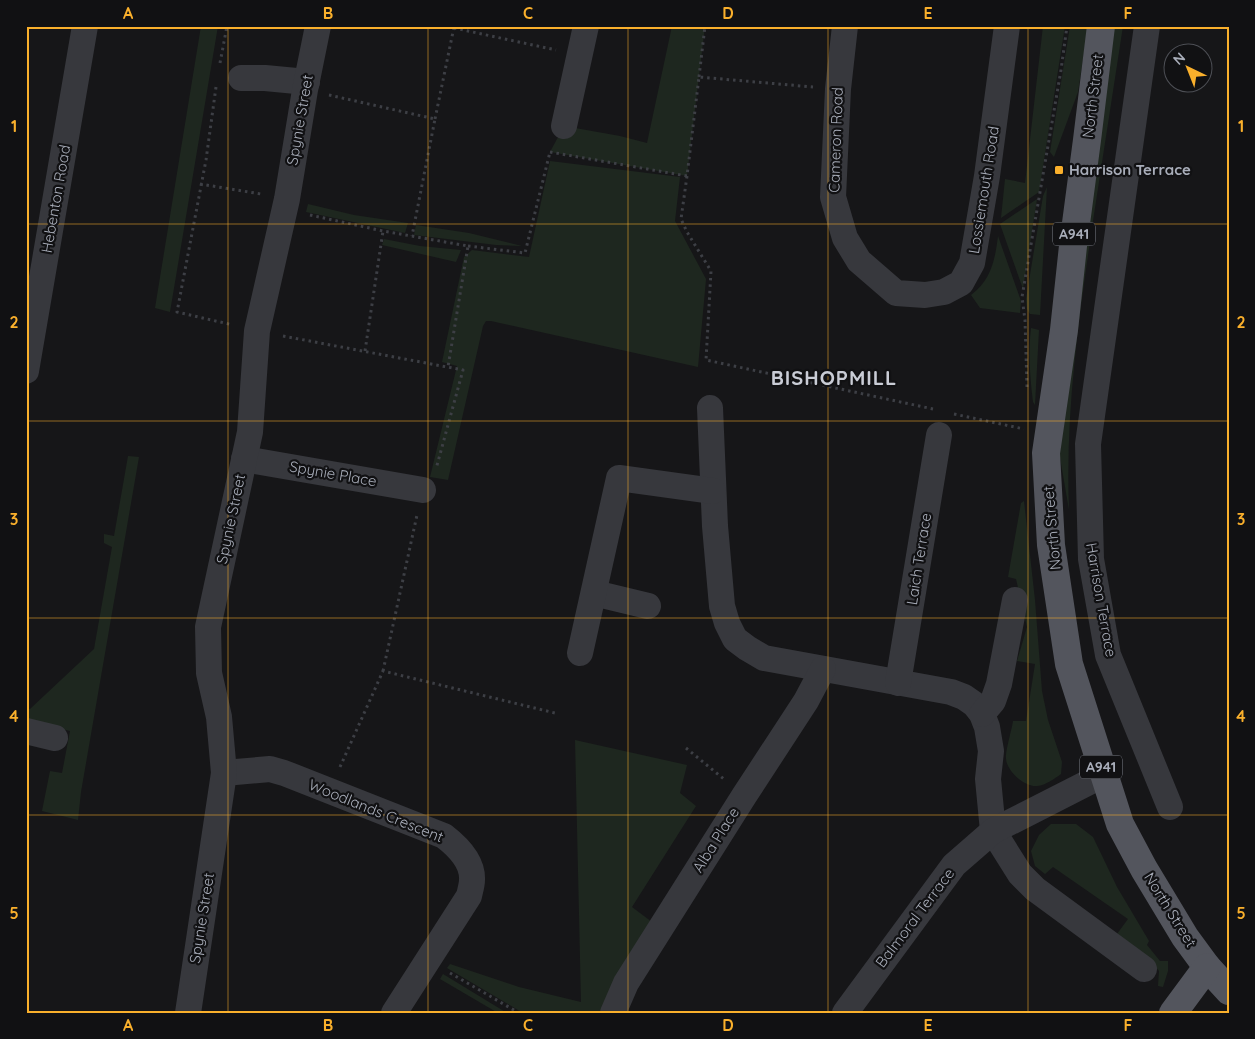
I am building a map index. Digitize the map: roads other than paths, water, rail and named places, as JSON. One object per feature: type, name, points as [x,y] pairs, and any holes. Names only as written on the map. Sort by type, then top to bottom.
[{"type":"main road","name":"North Street","points":[[1101,26],[1088,140],[1072,246],[1064,330],[1046,453],[1051,545],[1069,664],[1120,824],[1144,869],[1185,937],[1207,967],[1229,991]]},
{"type":"main road","points":[[1173,1013],[1207,967]]},
{"type":"street","name":"Hebenton Road","points":[[26,371],[85,26]]},
{"type":"street","name":"Spynie Street","points":[[188,1013],[224,773],[219,717],[209,673],[208,627],[250,432],[257,331],[285,204],[318,26]]},
{"type":"street","points":[[564,126],[586,26]]},
{"type":"street","name":"Cameron Road","points":[[845,26],[838,89],[833,197],[845,238],[859,261],[896,293]]},
{"type":"street","name":"Lossiemouth Road","points":[[896,293],[924,295],[944,292],[961,283],[972,263],[987,176],[1007,26]]},
{"type":"street","name":"Harrison Terrace","points":[[1147,26],[1088,444],[1091,559],[1108,655],[1170,807]]},
{"type":"street","points":[[241,78],[264,78],[306,86]]},
{"type":"street","points":[[710,408],[713,491],[722,606],[727,623],[735,639],[764,658],[951,692],[964,697],[974,704],[982,714],[987,727],[991,751],[988,779],[993,830],[1020,874],[1035,889],[1144,969]]},
{"type":"street","name":"Laich Terrace","points":[[898,683],[939,436]]},
{"type":"street","name":"Spynie Place","points":[[244,459],[423,490]]},
{"type":"street","points":[[580,653],[619,478],[713,491]]},
{"type":"street","points":[[594,593],[648,606]]},
{"type":"street","points":[[982,714],[993,701],[999,684],[1015,600]]},
{"type":"street","name":"Alba Place","points":[[613,1013],[626,983],[806,701],[823,669]]},
{"type":"street","points":[[26,731],[55,738]]},
{"type":"street","name":"Woodlands Crescent","points":[[224,773],[270,769],[284,773],[444,836],[456,846],[467,861],[473,878],[469,896],[394,1013]]},
{"type":"street","name":"Balmoral Terrace","points":[[845,1013],[954,866],[993,830],[1103,775]]},
{"type":"place","name":"Harrison Terrace","points":[[1059,170]]},
{"type":"district","name":"BISHOPMILL","points":[[834,378]]}]
